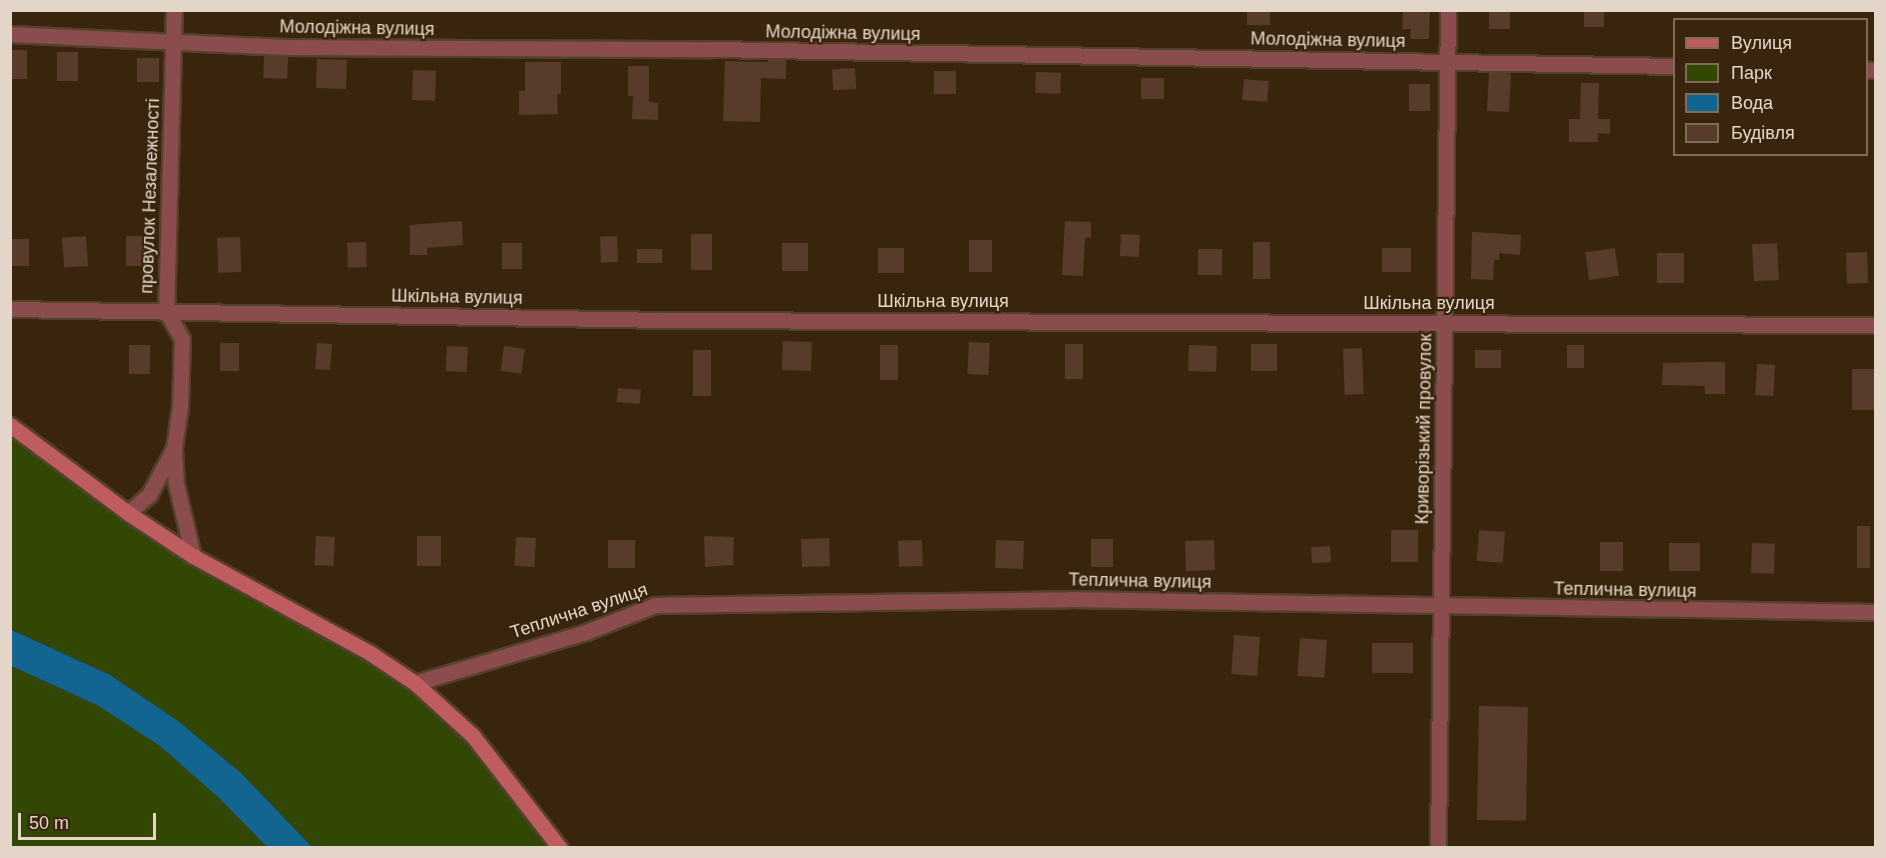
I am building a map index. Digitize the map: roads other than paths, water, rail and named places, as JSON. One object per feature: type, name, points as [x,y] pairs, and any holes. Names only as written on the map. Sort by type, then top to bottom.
[{"type":"street","name":"провулок Незалежності","points":[[174,10],[166,311],[182,339],[180,406],[174,448],[176,484],[193,556]]},
{"type":"street","name":"Криворізький провулок","points":[[1438,848],[1448,10]]},
{"type":"street","name":"Молодіжна вулиця","points":[[10,34],[174,44],[1673,66]]},
{"type":"street","name":"Шкільна вулиця","points":[[10,309],[667,320],[1875,325]]},
{"type":"street","points":[[10,425],[128,513],[193,556],[370,654],[415,683],[473,736],[560,848]]},
{"type":"street","points":[[128,513],[149,495],[174,448]]},
{"type":"street","name":"Теплична вулиця","points":[[415,683],[586,632],[655,605],[1069,599],[1442,607],[1875,612]]},
{"type":"water","points":[[10,629],[110,675],[178,721],[241,773],[312,847],[267,847],[219,798],[160,746],[97,705],[11,666]]}]
